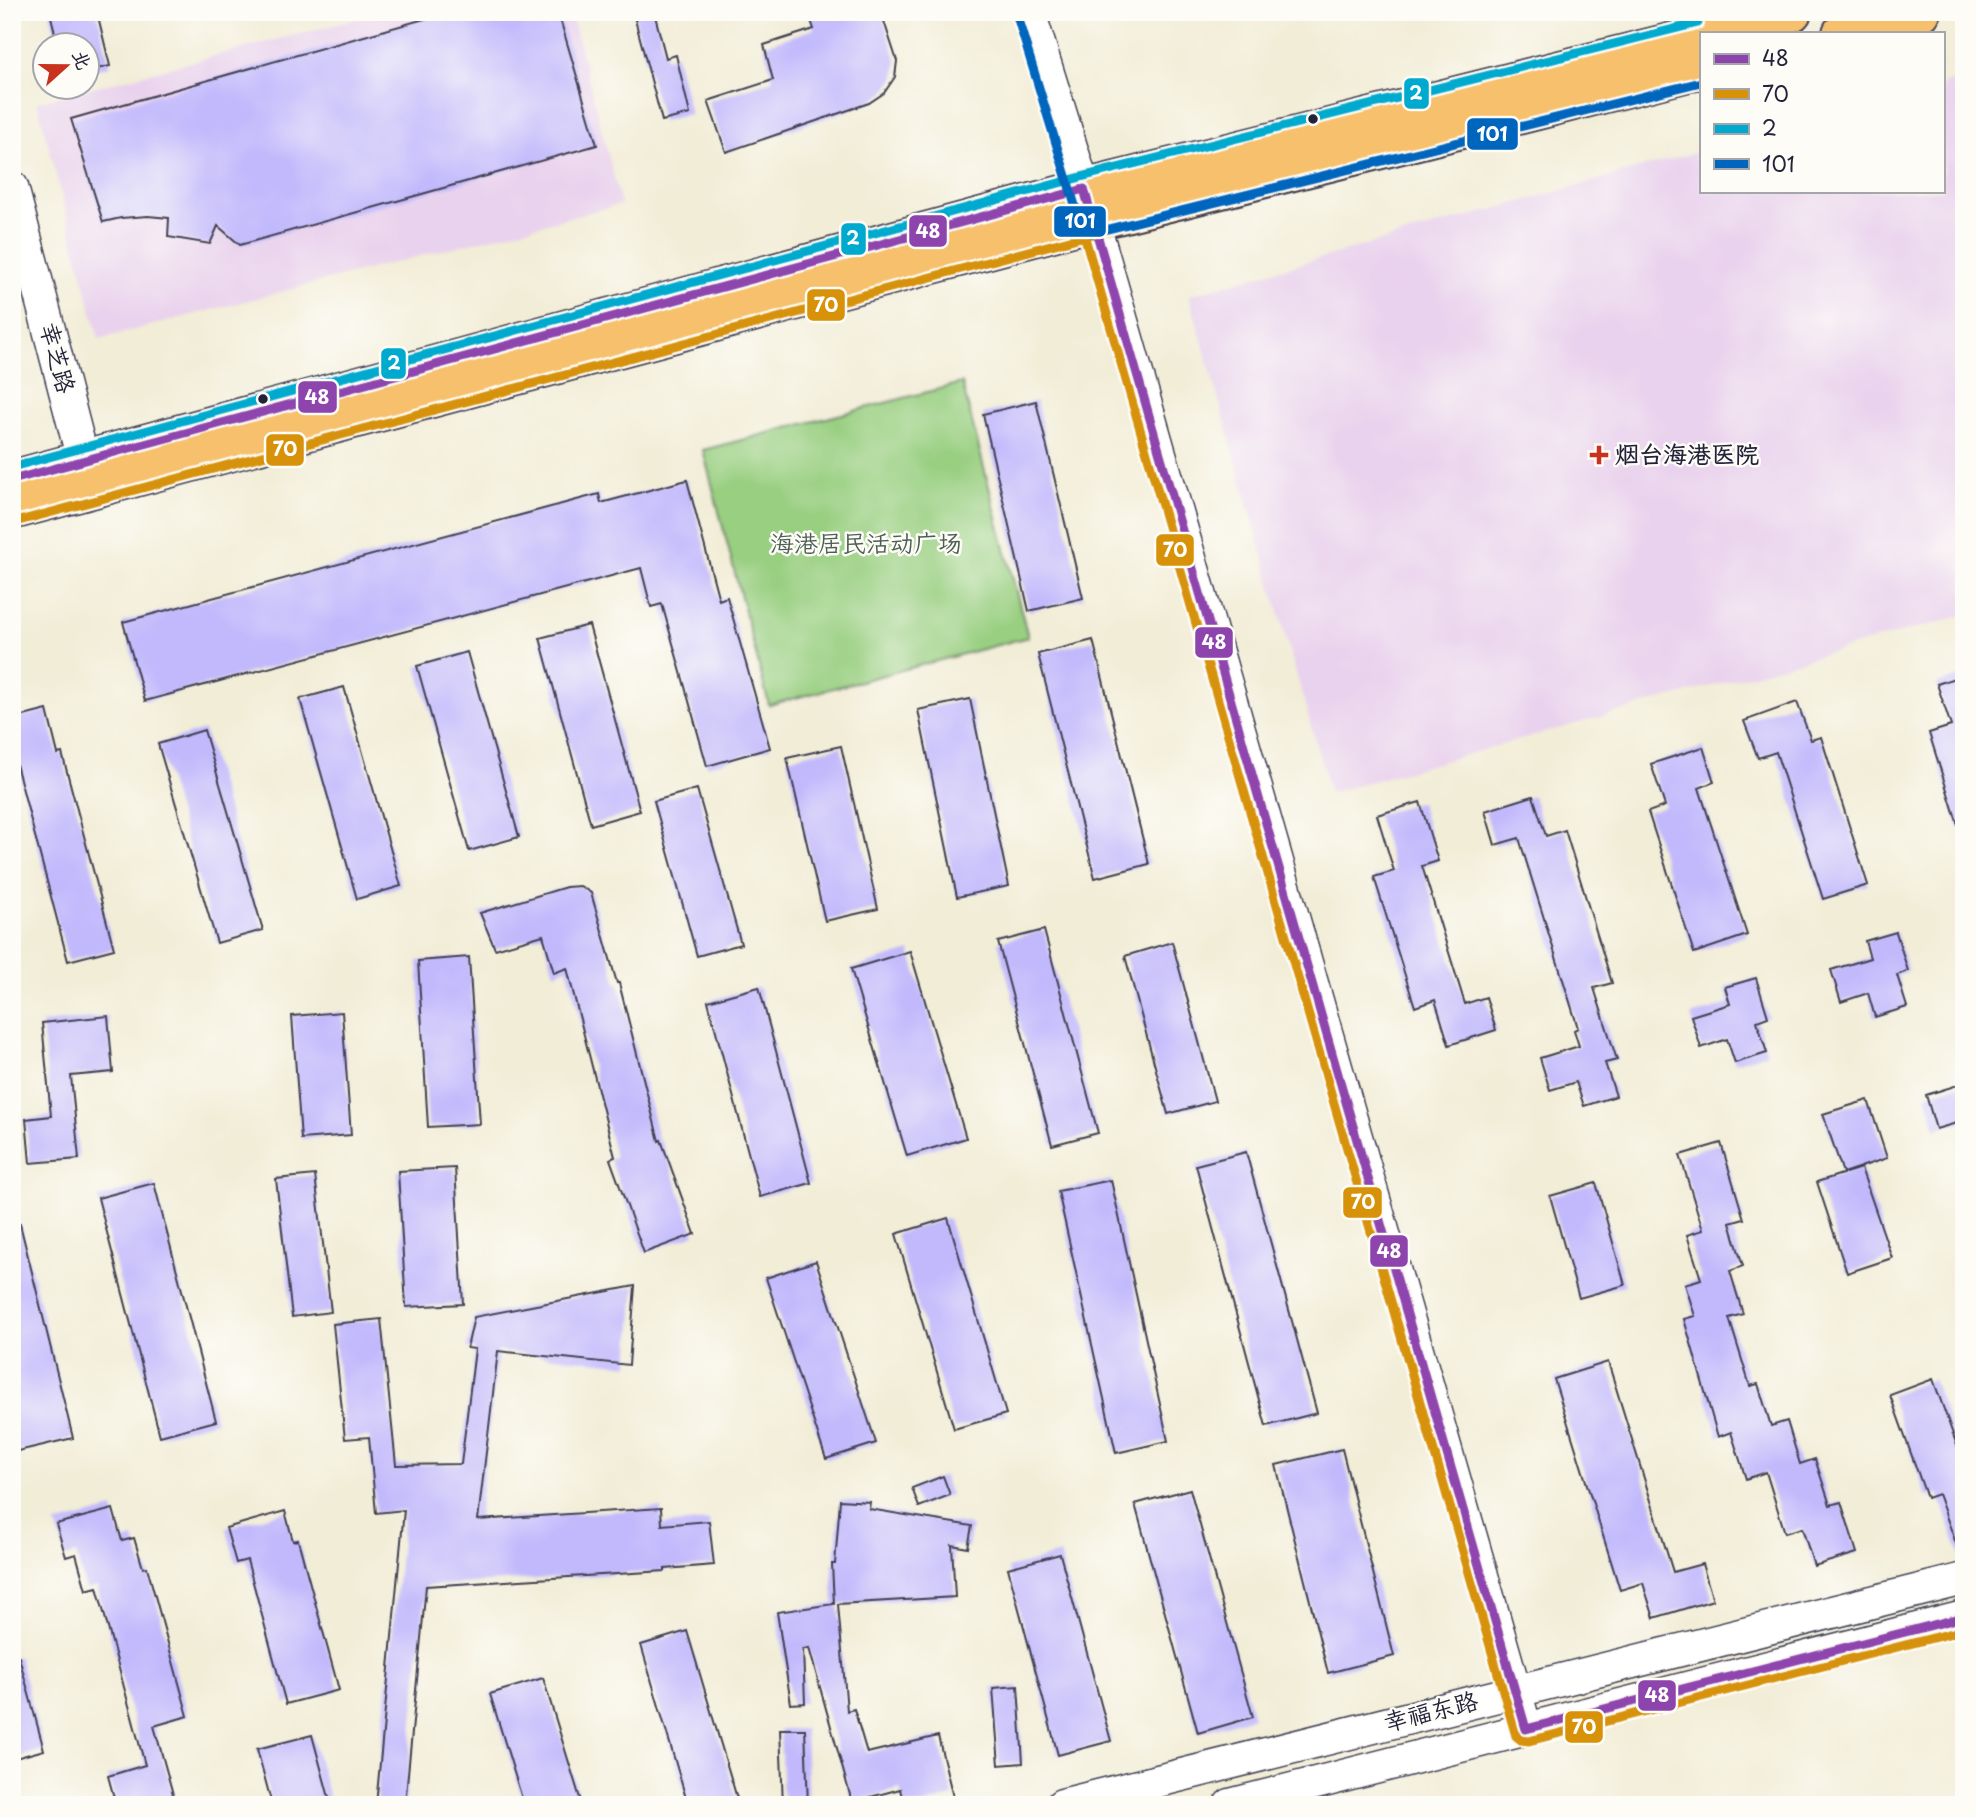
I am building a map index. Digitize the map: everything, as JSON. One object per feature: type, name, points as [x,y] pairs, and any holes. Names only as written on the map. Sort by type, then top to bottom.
[{"type":"main road","points":[[1711,32],[1791,12]]},
{"type":"main road","points":[[1846,32],[1921,12]]},
{"type":"main road","points":[[12,510],[86,475],[1088,205],[1700,35]]},
{"type":"main road","points":[[1088,205],[1700,69]]},
{"type":"main road","points":[[12,480],[86,475]]},
{"type":"street","points":[[1029,12],[1088,205],[1526,1729]]},
{"type":"street","name":"幸芝路","points":[[12,187],[86,475]]},
{"type":"street","name":"幸福东路","points":[[1062,1805],[1964,1579]]},
{"type":"street","name":"幸福东路","points":[[1230,1805],[1964,1616]]},
{"type":"shaded area","points":[[384,12],[571,12],[621,204],[99,339],[37,102],[102,102],[102,85]]},
{"type":"shaded area","name":"烟台海港医院","points":[[1964,78],[1964,615],[1330,793],[1189,295],[1700,151],[1700,192],[1944,192],[1944,84]]},
{"type":"green space","name":"海港居民活动广场","points":[[962,383],[1028,637],[769,705],[703,450]]},
{"type":"building","points":[[50,12],[97,12],[102,32],[55,32]]},
{"type":"building","points":[[449,12],[558,12],[597,145],[240,245],[218,226],[210,244],[168,237],[169,218],[148,216],[103,222],[71,119]]},
{"type":"building","points":[[633,12],[654,12],[666,58],[676,55],[690,114],[662,121]]},
{"type":"building","points":[[808,12],[881,12],[897,61],[895,77],[884,93],[869,103],[726,152],[708,101],[773,80],[764,45],[814,29]]},
{"type":"building","points":[[102,33],[110,66],[102,68]]},
{"type":"building","points":[[1036,401],[1083,598],[1029,611],[983,414]]},
{"type":"building","points":[[687,480],[719,600],[727,597],[770,748],[707,766],[662,604],[651,607],[641,568],[145,701],[123,622],[599,494],[601,503]]},
{"type":"building","points":[[589,625],[640,811],[591,825],[540,638]]},
{"type":"building","points":[[1093,640],[1149,864],[1095,878],[1038,654]]},
{"type":"building","points":[[467,652],[519,837],[469,851],[417,666]]},
{"type":"building","points":[[1964,675],[1964,827],[1959,828],[1929,733],[1951,726],[1937,684]]},
{"type":"building","points":[[344,687],[401,886],[357,899],[300,699]]},
{"type":"building","points":[[970,699],[1009,886],[957,897],[918,710]]},
{"type":"building","points":[[1797,702],[1811,740],[1821,737],[1868,885],[1823,899],[1776,752],[1758,758],[1744,721]]},
{"type":"building","points":[[47,710],[58,754],[62,753],[114,949],[68,961],[12,749],[12,719]]},
{"type":"building","points":[[204,730],[263,930],[217,943],[158,744]]},
{"type":"building","points":[[841,746],[878,909],[825,921],[787,758]]},
{"type":"building","points":[[1703,747],[1714,782],[1699,788],[1747,935],[1694,953],[1648,812],[1665,806],[1651,764]]},
{"type":"building","points":[[697,789],[741,944],[697,956],[654,801]]},
{"type":"building","points":[[1533,796],[1546,836],[1565,830],[1612,983],[1594,988],[1617,1060],[1605,1063],[1616,1096],[1584,1106],[1576,1082],[1550,1090],[1540,1058],[1579,1046],[1574,1030],[1578,1028],[1519,838],[1495,845],[1485,811]]},
{"type":"building","points":[[1420,802],[1438,861],[1422,866],[1465,1004],[1486,997],[1496,1030],[1449,1045],[1435,1000],[1415,1007],[1374,877],[1394,871],[1377,815]]},
{"type":"building","points":[[580,886],[591,893],[619,983],[659,1141],[661,1140],[695,1234],[644,1253],[610,1159],[615,1157],[567,968],[554,973],[543,935],[495,949],[480,913],[566,887]]},
{"type":"building","points":[[1044,930],[1098,1133],[1052,1145],[998,942]]},
{"type":"building","points":[[1896,932],[1908,971],[1897,975],[1907,1007],[1875,1017],[1868,993],[1841,1002],[1831,970],[1870,958],[1865,941]]},
{"type":"building","points":[[1172,942],[1215,1101],[1168,1114],[1125,956]]},
{"type":"building","points":[[910,951],[966,1138],[907,1156],[851,969]]},
{"type":"building","points":[[469,957],[480,1124],[428,1127],[418,961]]},
{"type":"building","points":[[1756,978],[1768,1017],[1757,1021],[1767,1053],[1735,1063],[1727,1039],[1701,1048],[1691,1016],[1730,1004],[1725,987]]},
{"type":"building","points":[[759,987],[811,1183],[760,1197],[708,1001]]},
{"type":"building","points":[[342,1012],[351,1135],[301,1139],[292,1016]]},
{"type":"building","points":[[108,1016],[113,1072],[71,1076],[79,1159],[30,1163],[26,1119],[51,1116],[42,1023]]},
{"type":"building","points":[[1964,1083],[1964,1121],[1936,1129],[1926,1095]]},
{"type":"building","points":[[1868,1100],[1887,1158],[1843,1173],[1823,1114]]},
{"type":"building","points":[[1721,1143],[1744,1219],[1730,1223],[1743,1266],[1730,1271],[1743,1314],[1729,1318],[1750,1386],[1758,1384],[1771,1426],[1787,1421],[1800,1464],[1815,1459],[1830,1505],[1841,1502],[1857,1553],[1814,1566],[1802,1528],[1785,1533],[1766,1472],[1746,1479],[1731,1432],[1718,1437],[1684,1319],[1695,1316],[1685,1284],[1701,1279],[1687,1235],[1703,1230],[1680,1155]]},
{"type":"building","points":[[1246,1152],[1317,1413],[1266,1426],[1196,1165]]},
{"type":"building","points":[[455,1168],[463,1304],[406,1307],[398,1171]]},
{"type":"building","points":[[1861,1168],[1892,1258],[1847,1273],[1817,1182]]},
{"type":"building","points":[[315,1175],[331,1312],[292,1317],[276,1179]]},
{"type":"building","points":[[1111,1180],[1168,1441],[1116,1453],[1058,1191]]},
{"type":"building","points":[[154,1183],[216,1421],[160,1436],[98,1198]]},
{"type":"building","points":[[1596,1183],[1625,1285],[1579,1298],[1550,1196]]},
{"type":"building","points":[[948,1218],[1006,1414],[954,1429],[896,1234]]},
{"type":"building","points":[[20,1224],[73,1438],[18,1451],[12,1426],[12,1225]]},
{"type":"building","points":[[816,1261],[876,1443],[826,1459],[766,1278]]},
{"type":"building","points":[[635,1286],[629,1365],[498,1351],[478,1520],[661,1508],[662,1525],[709,1521],[714,1565],[665,1571],[426,1586],[405,1805],[376,1805],[404,1510],[376,1513],[369,1437],[345,1439],[333,1324],[381,1319],[396,1465],[461,1464],[475,1349],[467,1348],[474,1317]]},
{"type":"building","points":[[1608,1362],[1673,1572],[1702,1564],[1713,1600],[1654,1618],[1643,1583],[1620,1590],[1554,1379]]},
{"type":"building","points":[[1933,1379],[1964,1465],[1964,1557],[1961,1557],[1938,1494],[1927,1498],[1890,1395]]},
{"type":"building","points":[[1342,1449],[1394,1656],[1328,1673],[1276,1465]]},
{"type":"building","points":[[943,1476],[950,1495],[919,1507],[912,1488]]},
{"type":"building","points":[[1190,1489],[1253,1717],[1198,1733],[1135,1504]]},
{"type":"building","points":[[840,1500],[870,1502],[869,1509],[972,1526],[968,1548],[952,1545],[955,1597],[838,1604],[847,1711],[854,1709],[867,1753],[938,1736],[953,1797],[922,1805],[904,1805],[900,1789],[852,1802],[809,1648],[803,1649],[805,1703],[791,1704],[777,1612],[834,1604],[832,1564],[835,1564]]},
{"type":"building","points":[[113,1509],[122,1541],[134,1538],[143,1568],[147,1567],[188,1716],[154,1726],[176,1805],[116,1805],[108,1776],[145,1765],[97,1587],[86,1590],[76,1554],[66,1557],[56,1524]]},
{"type":"building","points":[[285,1511],[293,1541],[298,1540],[339,1690],[286,1704],[247,1560],[236,1563],[226,1528]]},
{"type":"building","points":[[1060,1554],[1111,1741],[1058,1755],[1008,1568]]},
{"type":"building","points":[[687,1631],[739,1805],[688,1805],[641,1645]]},
{"type":"building","points":[[19,1657],[44,1750],[12,1759],[12,1658]]},
{"type":"building","points":[[543,1678],[582,1805],[524,1805],[490,1694]]},
{"type":"building","points":[[1018,1686],[1023,1763],[999,1765],[993,1688]]},
{"type":"building","points":[[780,1729],[805,1729],[808,1805],[783,1805]]},
{"type":"building","points":[[312,1735],[331,1805],[272,1805],[257,1749]]},
{"type":"transit line","name":"101","points":[[1017,16],[1081,225],[1085,231],[1092,233],[1700,82]]},
{"type":"transit line","name":"2","points":[[12,467],[1081,177],[1698,23]]},
{"type":"transit line","name":"48","points":[[12,480],[1084,189],[1526,1729],[1964,1617]]},
{"type":"transit line","name":"70","points":[[1081,224],[1516,1736],[1529,1741],[1964,1630]]},
{"type":"transit line","name":"70","points":[[15,522],[1096,233]]},
{"type":"place","name":"烟台海港医院","points":[[1599,455]]}]
